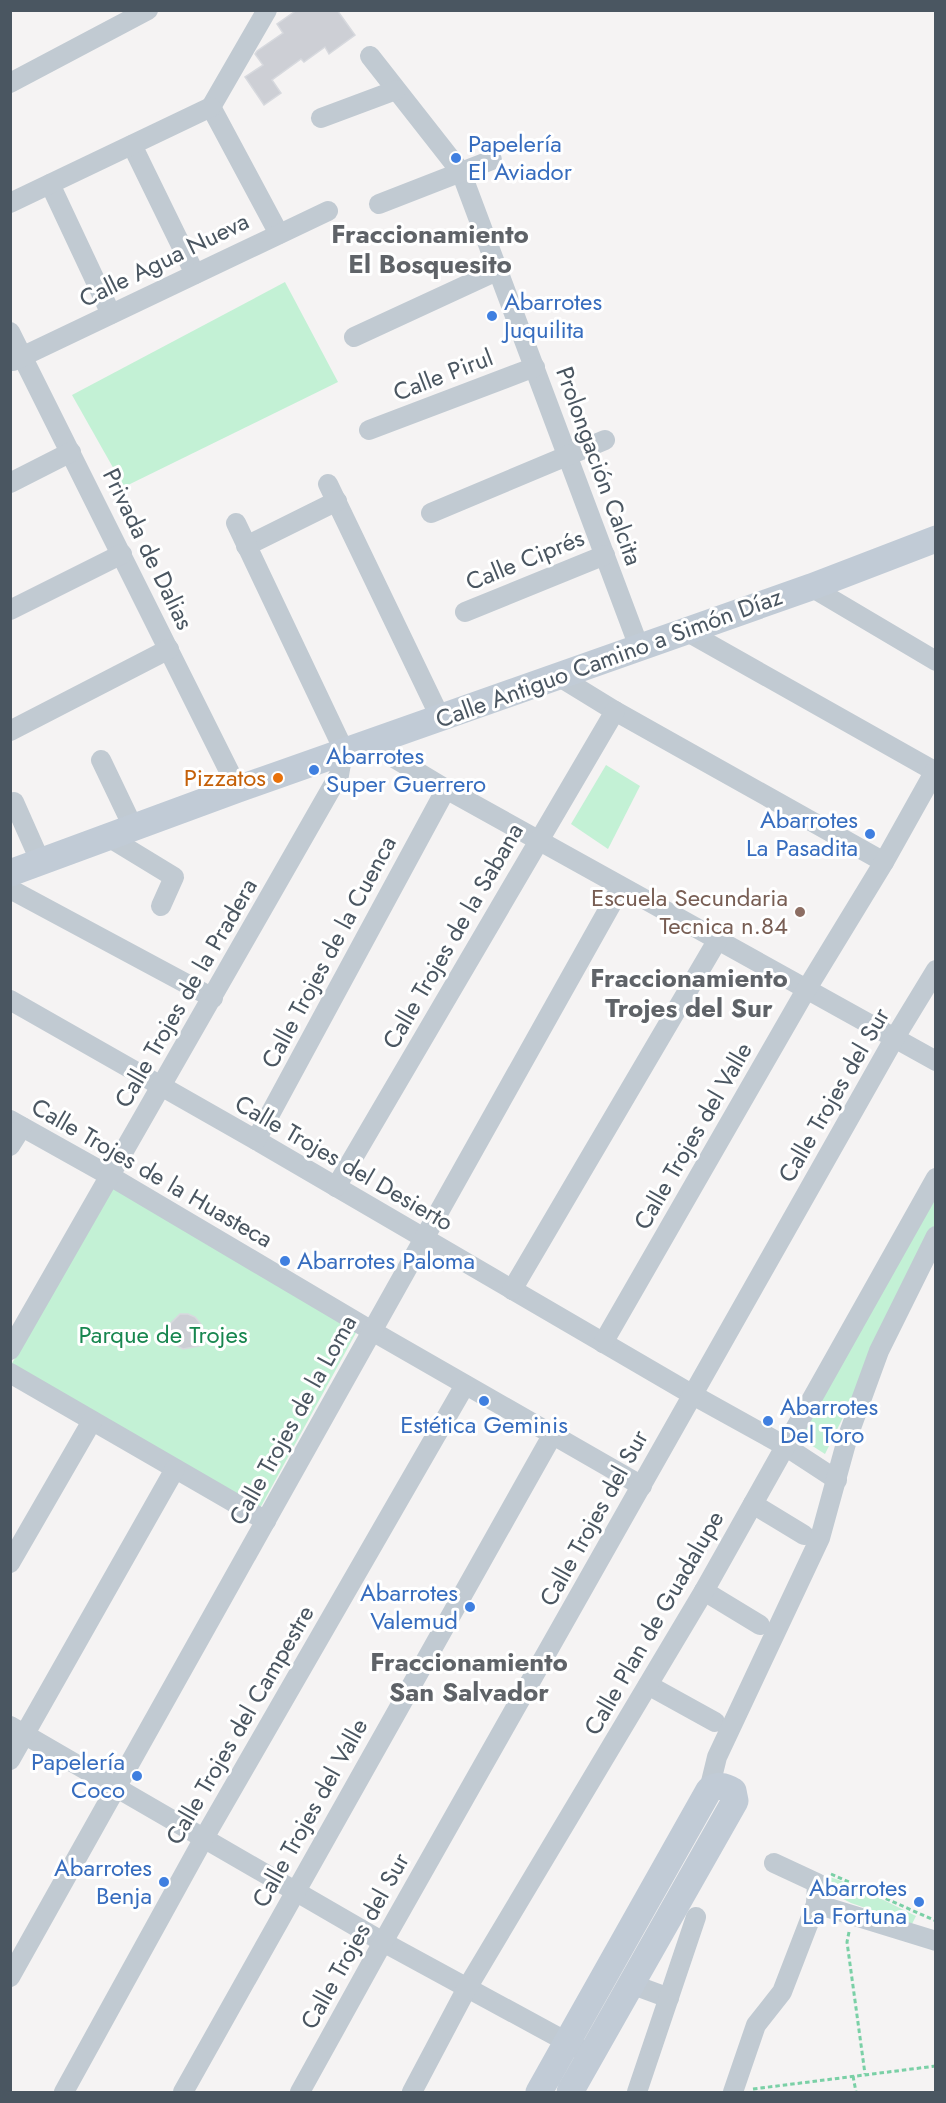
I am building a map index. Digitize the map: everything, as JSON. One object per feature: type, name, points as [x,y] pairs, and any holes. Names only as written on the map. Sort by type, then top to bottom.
[{"type":"main road","name":"Calle Antiguo Camino a Simón Díaz","points":[[10,873],[238,789],[811,586],[936,539]]},
{"type":"main road","points":[[539,2092],[709,1790],[717,1786],[726,1786],[733,1791],[735,1801],[570,2092]]},
{"type":"street","points":[[10,83],[148,10]]},
{"type":"street","points":[[10,203],[211,107],[267,10]]},
{"type":"street","name":"Prolongación Calcita","points":[[369,56],[461,172],[639,647]]},
{"type":"street","points":[[321,118],[396,90]]},
{"type":"street","points":[[211,107],[279,234]]},
{"type":"street","points":[[132,145],[195,274]]},
{"type":"street","points":[[379,204],[492,160]]},
{"type":"street","points":[[50,184],[111,314]]},
{"type":"street","name":"Calle Agua Nueva","points":[[16,360],[328,211]]},
{"type":"street","points":[[354,337],[499,270]]},
{"type":"street","name":"Privada de Dalias","points":[[10,332],[16,360],[71,452],[238,789]]},
{"type":"street","name":"Calle Pirul","points":[[369,430],[535,367]]},
{"type":"street","points":[[430,513],[605,440]]},
{"type":"street","points":[[10,483],[71,452]]},
{"type":"street","points":[[246,546],[332,493],[441,718]]},
{"type":"street","points":[[236,524],[343,752]]},
{"type":"street","points":[[10,610],[122,554]]},
{"type":"street","name":"Calle Ciprés","points":[[465,612],[605,555]]},
{"type":"street","points":[[811,586],[936,661]]},
{"type":"street","points":[[686,631],[935,770]]},
{"type":"street","points":[[10,731],[169,650]]},
{"type":"street","points":[[558,676],[615,711],[884,862]]},
{"type":"street","name":"Calle Trojes de la Sabana","points":[[336,1187],[615,711]]},
{"type":"street","points":[[369,743],[446,789],[717,941],[936,1061]]},
{"type":"street","name":"Calle Trojes de la Pradera","points":[[10,1350],[339,776],[343,752]]},
{"type":"street","points":[[101,760],[122,833],[174,877],[161,906]]},
{"type":"street","name":"Calle Trojes del Valle","points":[[603,1343],[806,990],[884,862],[935,770]]},
{"type":"street","name":"Calle Trojes de la Cuenca","points":[[256,1140],[446,789]]},
{"type":"street","points":[[14,802],[41,862]]},
{"type":"street","name":"Calle Trojes de la Loma","points":[[10,1977],[621,887]]},
{"type":"street","points":[[10,889],[213,998]]},
{"type":"street","points":[[512,1290],[717,941]]},
{"type":"street","name":"Calle Trojes del Sur","points":[[300,2092],[894,1039],[936,970]]},
{"type":"street","name":"Calle Trojes del Desierto","points":[[10,1000],[785,1446],[837,1480]]},
{"type":"street","points":[[10,1146],[16,1123]]},
{"type":"street","name":"Calle Trojes de la Huasteca","points":[[16,1123],[642,1486]]},
{"type":"street","name":"Calle Plan de Guadalupe","points":[[412,2092],[467,1988],[704,1591],[936,1178]]},
{"type":"street","points":[[709,1790],[717,1757],[820,1538],[848,1436],[879,1352],[936,1236]]},
{"type":"street","points":[[10,1373],[266,1521]]},
{"type":"street","name":"Calle Trojes del Campestre","points":[[64,2092],[204,1839],[465,1384]]},
{"type":"street","points":[[10,1563],[92,1421]]},
{"type":"street","name":"Calle Trojes del Valle","points":[[183,2092],[553,1434]]},
{"type":"street","points":[[10,1760],[18,1730],[175,1469]]},
{"type":"street","points":[[753,1503],[804,1535]]},
{"type":"street","points":[[704,1591],[760,1625]]},
{"type":"street","points":[[648,1685],[716,1722]]},
{"type":"street","points":[[18,1730],[383,1942],[591,2056]]},
{"type":"street","points":[[733,2092],[756,2025],[782,1992],[816,1904],[817,1883],[774,1863]]},
{"type":"street","points":[[816,1904],[936,1941]]},
{"type":"street","points":[[637,2092],[696,1917]]},
{"type":"street","points":[[631,1984],[669,1998]]},
{"type":"path","points":[[817,1883],[825,1876],[833,1874],[936,1920]]},
{"type":"path","points":[[854,1916],[847,1942],[865,2075]]},
{"type":"path","points":[[733,2092],[936,2066]]},
{"type":"path","points":[[854,2076],[856,2092]]},
{"type":"green space","points":[[285,282],[338,382],[124,487],[72,395]]},
{"type":"green space","points":[[606,765],[640,786],[608,849],[571,824]]},
{"type":"green space","name":"Parque de Trojes","points":[[113,1187],[357,1331],[259,1510],[11,1365]]},
{"type":"green space","points":[[935,1196],[935,1231],[825,1454],[800,1438]]},
{"type":"green space","points":[[827,1876],[853,1885],[916,1916],[912,1924],[851,1903],[822,1888]]},
{"type":"building","points":[[297,10],[337,10],[355,35],[329,54],[325,47],[304,62],[301,59],[272,80],[281,93],[264,105],[245,77],[263,65],[255,54],[257,51],[283,33],[277,24]]},
{"type":"building","points":[[180,1314],[195,1317],[200,1323],[205,1332],[199,1346],[183,1349],[175,1345],[171,1339],[168,1330]]},
{"type":"place","name":"Papelería El Aviador","points":[[456,158]]},
{"type":"place","name":"Abarrotes Juquilita","points":[[492,316]]},
{"type":"place","name":"Abarrotes Super Guerrero","points":[[314,770]]},
{"type":"place","name":"Pizzatos","points":[[278,778]]},
{"type":"place","name":"Abarrotes La Pasadita","points":[[870,834]]},
{"type":"place","name":"Escuela Secundaria Tecnica n.84","points":[[800,912]]},
{"type":"place","name":"Abarrotes Paloma","points":[[285,1261]]},
{"type":"place","name":"Estética Geminis","points":[[484,1401]]},
{"type":"place","name":"Abarrotes Del Toro","points":[[768,1421]]},
{"type":"place","name":"Abarrotes Valemud","points":[[470,1607]]},
{"type":"place","name":"Papelería Coco","points":[[137,1776]]},
{"type":"place","name":"Abarrotes Benja","points":[[164,1882]]},
{"type":"place","name":"Abarrotes La Fortuna","points":[[919,1902]]},
{"type":"district","name":"Fraccionamiento El Bosquesito","points":[[430,249]]},
{"type":"district","name":"Fraccionamiento Trojes del Sur","points":[[689,993]]},
{"type":"district","name":"Fraccionamiento San Salvador","points":[[469,1677]]}]
